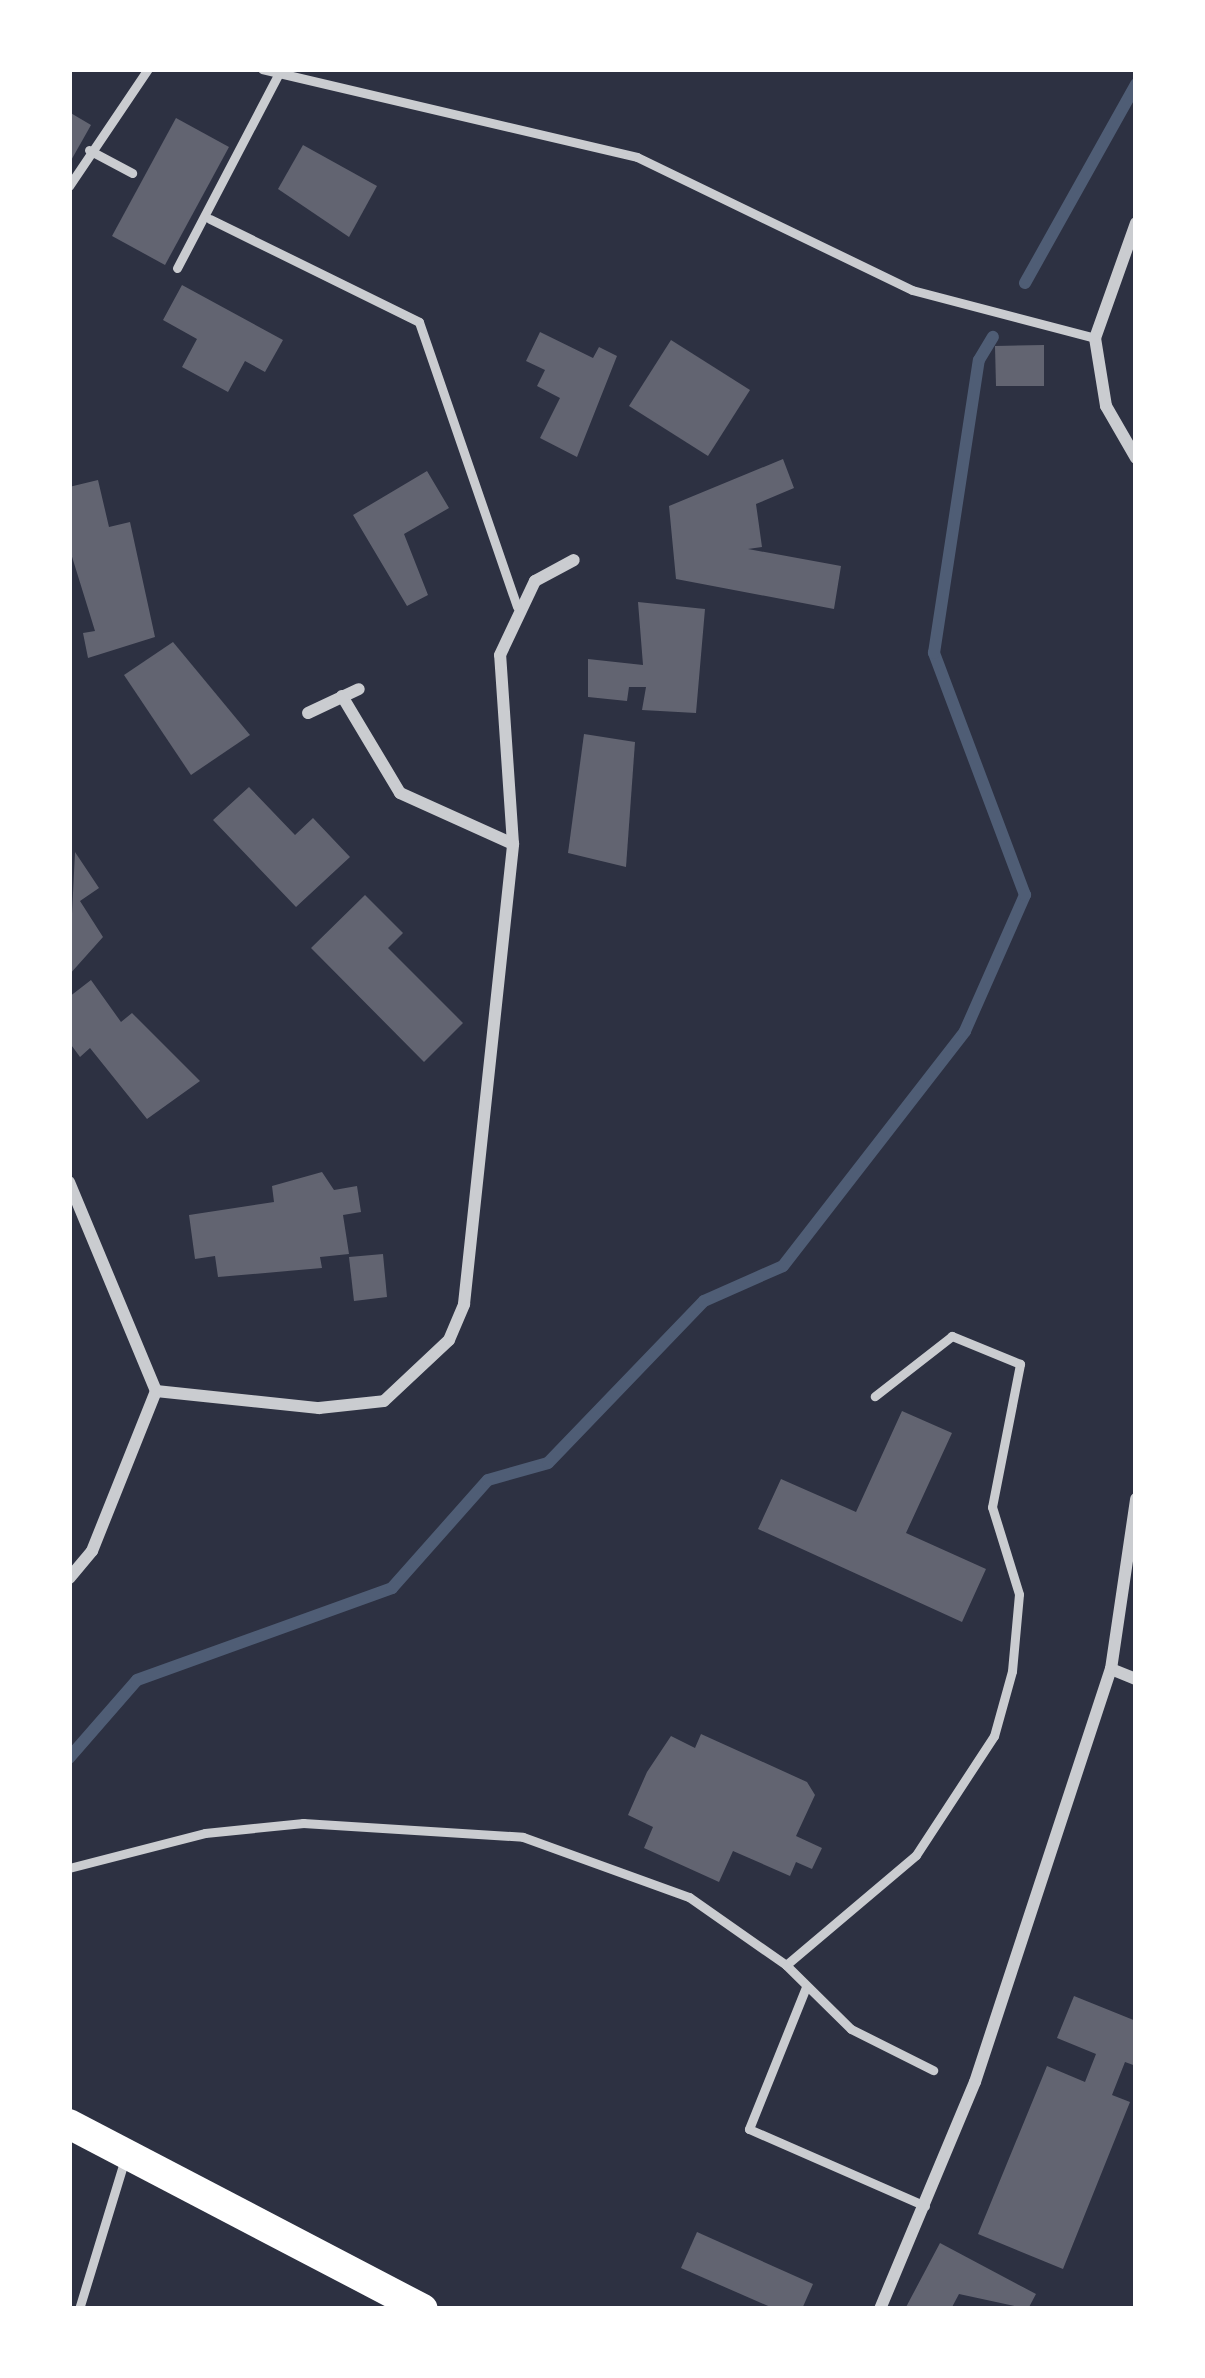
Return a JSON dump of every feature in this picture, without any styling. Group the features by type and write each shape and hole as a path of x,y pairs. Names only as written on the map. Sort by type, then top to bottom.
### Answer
{"main road":[{"path":"69,2124 423,2309"}],"street":[{"path":"1136,223 1095,338 1106,406 1136,458"},
{"path":"157,1390 319,1408 384,1401 448,1340 464,1304 513,844 496,698 517,607 535,581 574,560"},
{"path":"308,713 359,688"},
{"path":"342,696 400,794 513,844"},
{"path":"69,1182 157,1390 92,1551 69,1578"},
{"path":"880,2309 925,2206 1111,1669 1136,1499"},
{"path":"1111,1669 1136,1678"}],"lane":[{"path":"69,186 148,69"},
{"path":"262,69 637,158 913,290 1095,338"},
{"path":"177,268 210,219 278,74"},
{"path":"89,150 132,172"},
{"path":"210,219 419,322 517,607"},
{"path":"787,1965 916,1855 994,1736 1012,1671 1019,1594 992,1507 1020,1364 952,1336 875,1396"},
{"path":"69,1868 205,1833 303,1823 523,1837 689,1898 787,1965 851,2029 934,2070"},
{"path":"806,1987 748,2129 925,2206"},
{"path":"79,2309 127,2154"}],"building":[{"path":"69,112 91,125 69,164"},
{"path":"176,118 229,147 165,265 112,236"},
{"path":"303,145 377,186 349,237 278,189"},
{"path":"182,285 283,340 265,372 245,361 228,392 182,367 197,339 163,320"},
{"path":"540,332 593,358 599,347 617,356 577,457 540,438 560,398 537,386 545,370 526,361"},
{"path":"671,340 750,390 708,456 629,406"},
{"path":"1044,345 1044,386 996,386 995,346"},
{"path":"783,459 794,488 756,504 762,547 748,549 841,566 834,609 676,579 669,506"},
{"path":"427,471 449,508 404,534 428,595 407,606 353,515"},
{"path":"98,480 109,527 130,522 155,637 88,658 83,633 95,631 69,547 69,487"},
{"path":"638,602 705,609 696,713 642,710 646,687 629,687 627,701 588,697 588,659 643,665"},
{"path":"173,642 250,735 191,775 124,675"},
{"path":"584,734 635,742 626,867 568,853"},
{"path":"249,787 295,835 313,818 350,857 296,907 213,820"},
{"path":"75,852 99,888 80,901 103,937 69,975"},
{"path":"365,895 403,933 388,948 463,1023 424,1062 311,948"},
{"path":"91,980 121,1022 132,1013 200,1081 147,1119 90,1048 80,1057 69,1042 69,997"},
{"path":"322,1172 334,1190 357,1186 361,1212 343,1215 349,1254 320,1257 322,1268 218,1277 215,1256 195,1259 189,1215 274,1202 272,1186"},
{"path":"383,1254 387,1297 354,1301 349,1257"},
{"path":"902,1411 952,1433 906,1533 986,1569 962,1622 758,1529 781,1479 856,1512"},
{"path":"701,1734 807,1782 815,1795 796,1836 822,1848 812,1869 796,1862 790,1876 733,1851 719,1882 644,1848 653,1827 628,1815 647,1772 671,1736 695,1748"},
{"path":"1074,1996 1136,2021 1136,2066 1125,2062 1112,2095 1130,2102 1063,2269 978,2234 1047,2066 1085,2082 1096,2054 1057,2038"},
{"path":"697,2232 813,2284 802,2309 775,2309 681,2268"},
{"path":"940,2243 1036,2294 1028,2309 959,2294 951,2309 905,2309"}],"waterway":[{"path":"1025,283 1136,84"},
{"path":"69,1758 137,1680 392,1588 488,1480 548,1463 704,1301 783,1266 965,1031 1025,895 934,653 979,360 993,337"}]}
